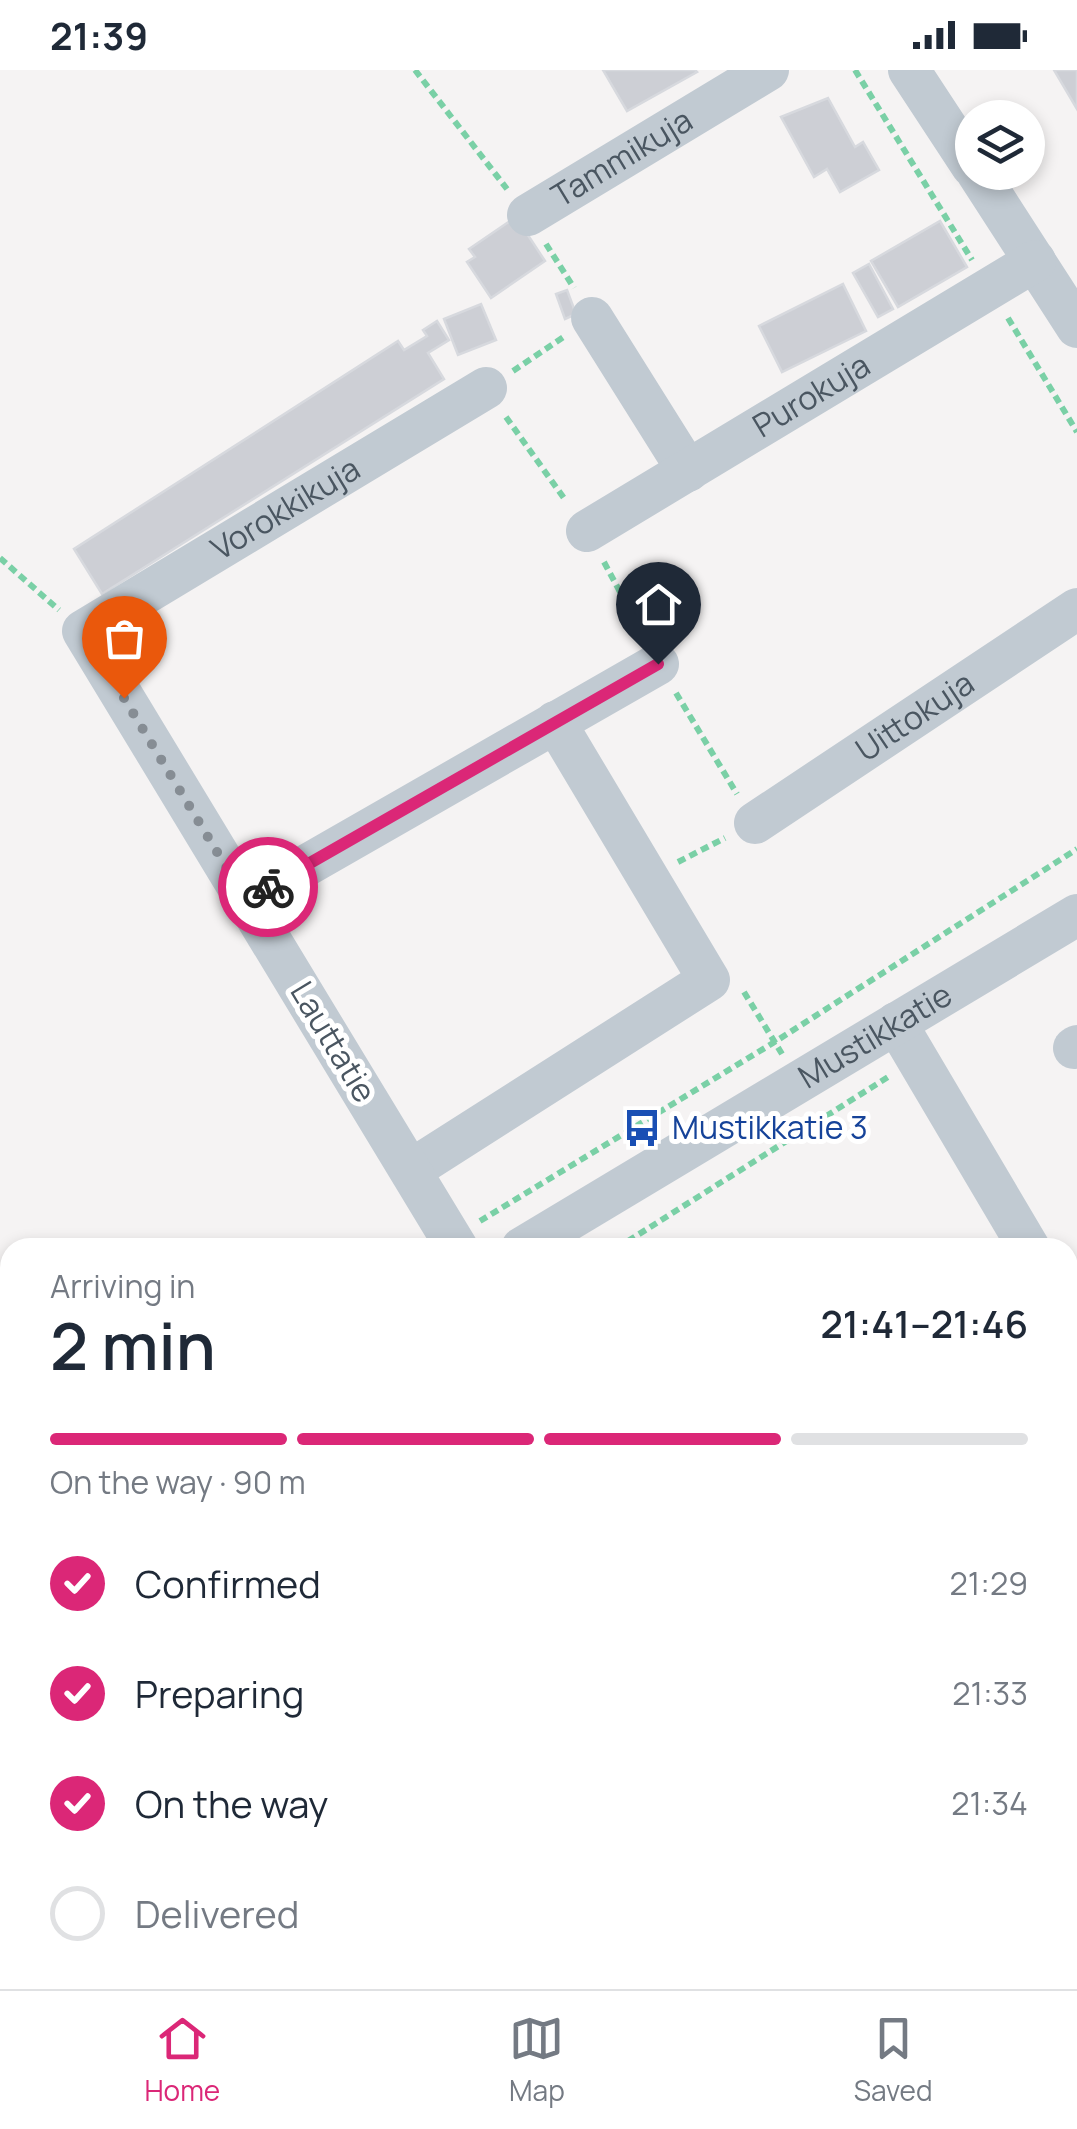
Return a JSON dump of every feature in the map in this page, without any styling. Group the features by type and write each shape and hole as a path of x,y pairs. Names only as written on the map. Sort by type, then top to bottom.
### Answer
{"street":[{"name":"Tammikuja","path":"528,215 768,70"},
{"path":"910,70 955,140"},
{"path":"989,190 1077,328"},
{"name":"Purokuja","path":"588,531 1035,261"},
{"path":"592,318 688,471"},
{"name":"Vorokkikuja","path":"83,631 486,388"},
{"name":"Uittokuja","path":"755,823 1077,610"},
{"name":"Lauttatie","path":"83,631 451,1238"},
{"path":"246,900 658,664"},
{"path":"411,1170 710,980 555,722"},
{"name":"Mustikkatie","path":"541,1238 906,1041 1077,915"},
{"path":"906,1041 1009,1238"}],"path":[{"path":"415,70 528,215"},
{"path":"854,70 1077,432"},
{"path":"0,558 83,631"},
{"path":"462,1238 1077,849"},
{"path":"631,1238 906,1041"}],"building":[{"path":"603,70 695,70 697,72 627,111"},
{"path":"1054,70 1077,70 1077,109"},
{"path":"828,98 855,147 863,142 879,170 840,192 827,169 814,177 781,117"},
{"path":"516,217 545,261 491,298 467,262 475,257 469,249"},
{"path":"940,221 967,267 898,307 871,261"},
{"path":"869,264 893,309 878,317 853,273"},
{"path":"843,284 866,331 782,372 759,326"},
{"path":"567,290 576,314 565,319 556,294"},
{"path":"481,304 496,340 458,355 444,319"},
{"path":"437,321 449,340 428,353 444,379 102,594 74,549 398,341 404,350 427,336 423,330"}],"way so far":[{"path":"124,698 246,900 268,887"}],"place":[{"name":"Mustikkatie 3","path":"642,1128"}],"route":[{"path":"268,887 658,664"}]}
